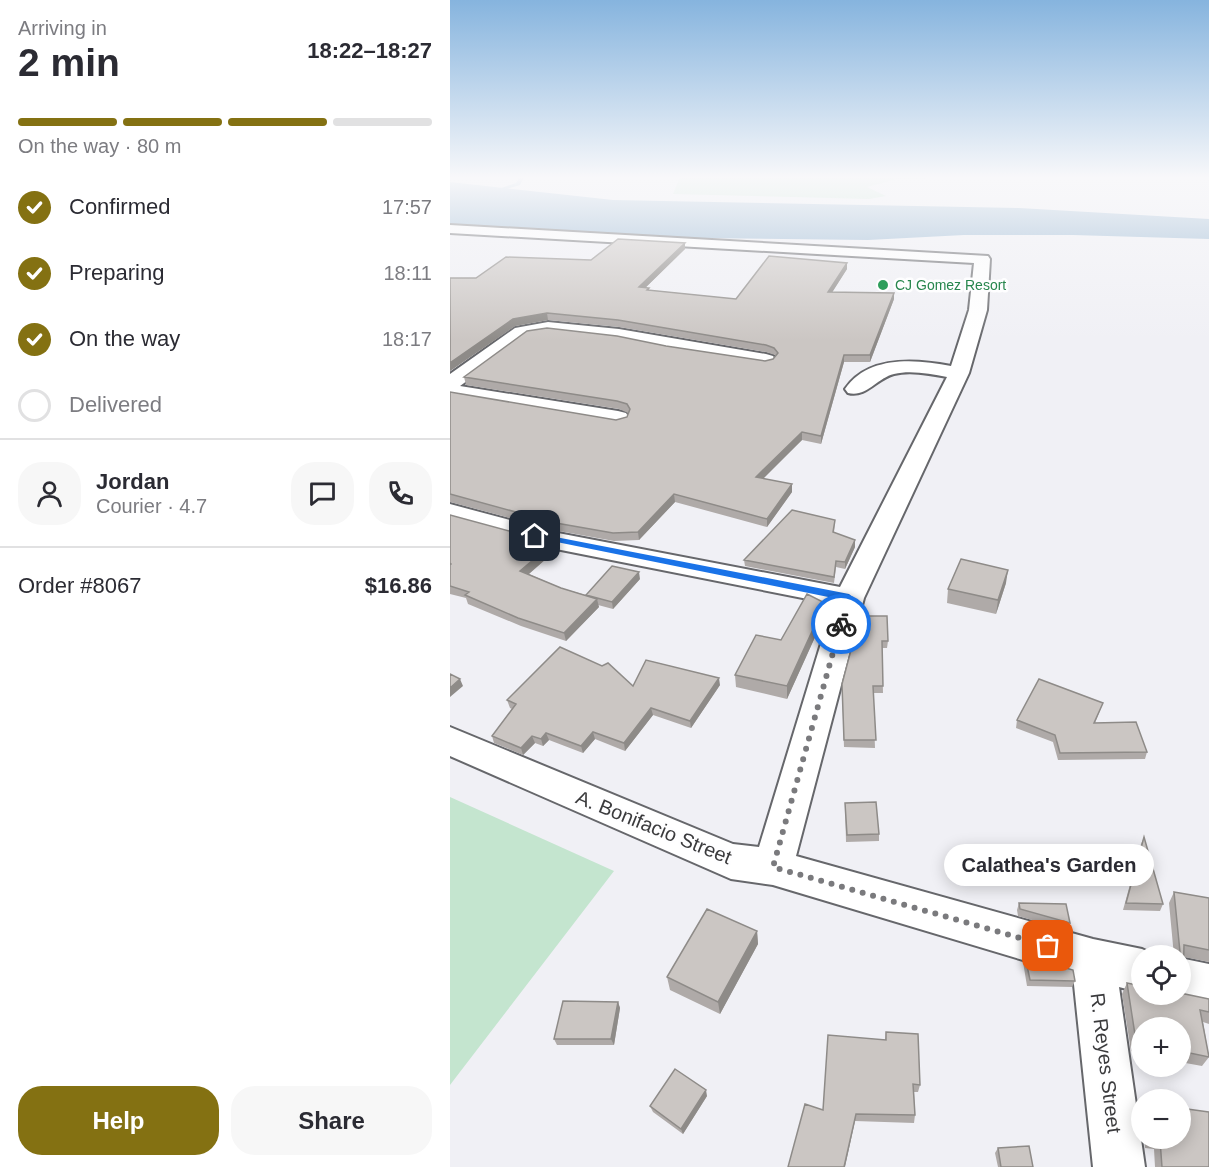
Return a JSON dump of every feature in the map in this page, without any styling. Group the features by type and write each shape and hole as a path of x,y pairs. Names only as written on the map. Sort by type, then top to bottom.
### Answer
{"street":[{"path":"494,231 982,259 978,310 959,373 849,598 773,867"},
{"path":"450,384 522,332 548,327 619,335 667,345 766,360"},
{"path":"855,389 868,377 887,369 914,365 959,373"},
{"path":"450,391 618,418"},
{"path":"450,512 556,541 849,598"},
{"name":"A. Bonifacio Street","path":"450,741 731,861 773,867 1093,960 1131,969"},
{"name":"R. Reyes Street","path":"1093,960 1119,1167"},
{"path":"1191,982 1209,986"}],"green space":[{"path":"450,797 614,871 450,1085"}],"water":[{"path":"561,231 1209,231 1209,239 1073,235 964,235 868,240 695,238"}],"building":[{"path":"618,239 685,243 639,287 649,288 647,290 736,299 769,256 847,263 828,292 894,293 870,355 844,355 821,436 802,432 756,477 792,484 767,519 674,494 638,532 613,533 556,523 450,494 450,392 616,420 627,417 630,409 627,404 617,401 464,377 527,331 547,328 617,336 765,361 773,359 778,353 774,348 766,345 618,320 547,313 513,319 450,363 450,278 476,278 506,257 591,260"},
{"path":"792,510 835,520 833,532 855,540 845,562 836,561 834,577 744,560"},
{"path":"450,515 553,543 520,571 561,588 597,599 564,633 518,618 465,595 469,592 450,586"},
{"path":"961,559 1008,570 998,600 948,589"},
{"path":"612,566 639,572 612,602 586,595"},
{"path":"807,594 825,603 787,686 735,675 756,635 781,640"},
{"path":"860,616 887,616 888,641 882,641 883,686 873,686 876,740 844,740 842,684"},
{"path":"560,647 602,666 608,663 633,686 646,660 719,678 690,721 651,708 624,743 593,732 581,746 546,733 541,739 532,736 521,748 492,736 516,704 507,700"},
{"path":"450,674 460,679 450,688"},
{"path":"1039,679 1103,703 1094,723 1136,722 1147,752 1060,753 1055,735 1017,720"},
{"path":"876,802 879,834 847,835 845,803"},
{"path":"1144,837 1163,904 1126,903"},
{"path":"1174,892 1209,898 1209,950 1191,945 1179,945"},
{"path":"1019,903 1066,904 1070,923 1020,909"},
{"path":"707,909 757,931 718,1002 667,977"},
{"path":"1025,956 1073,970 1075,981 1030,980"},
{"path":"1127,983 1131,984 1131,1005 1191,1005 1191,995 1209,999 1209,1012 1200,1010 1209,1057 1191,1053 1191,1017 1132,1017"},
{"path":"563,1001 618,1002 611,1039 554,1039"},
{"path":"886,1032 918,1034 920,1085 913,1084 915,1115 856,1114 844,1167 788,1167 805,1104 823,1110 828,1035 886,1040"},
{"path":"675,1069 706,1090 681,1129 650,1106"},
{"path":"1191,1110 1209,1112 1209,1167 1162,1167 1161,1149 1191,1149"},
{"path":"1029,1146 1033,1167 1001,1167 998,1148"}],"way so far":[{"path":"841,624 773,867 1048,946"}],"place":[{"name":"CJ Gomez Resort","path":"883,285"},
{"name":"Calathea's Garden","path":"1048,946"}],"route":[{"path":"535,536 849,598 841,624"}]}
